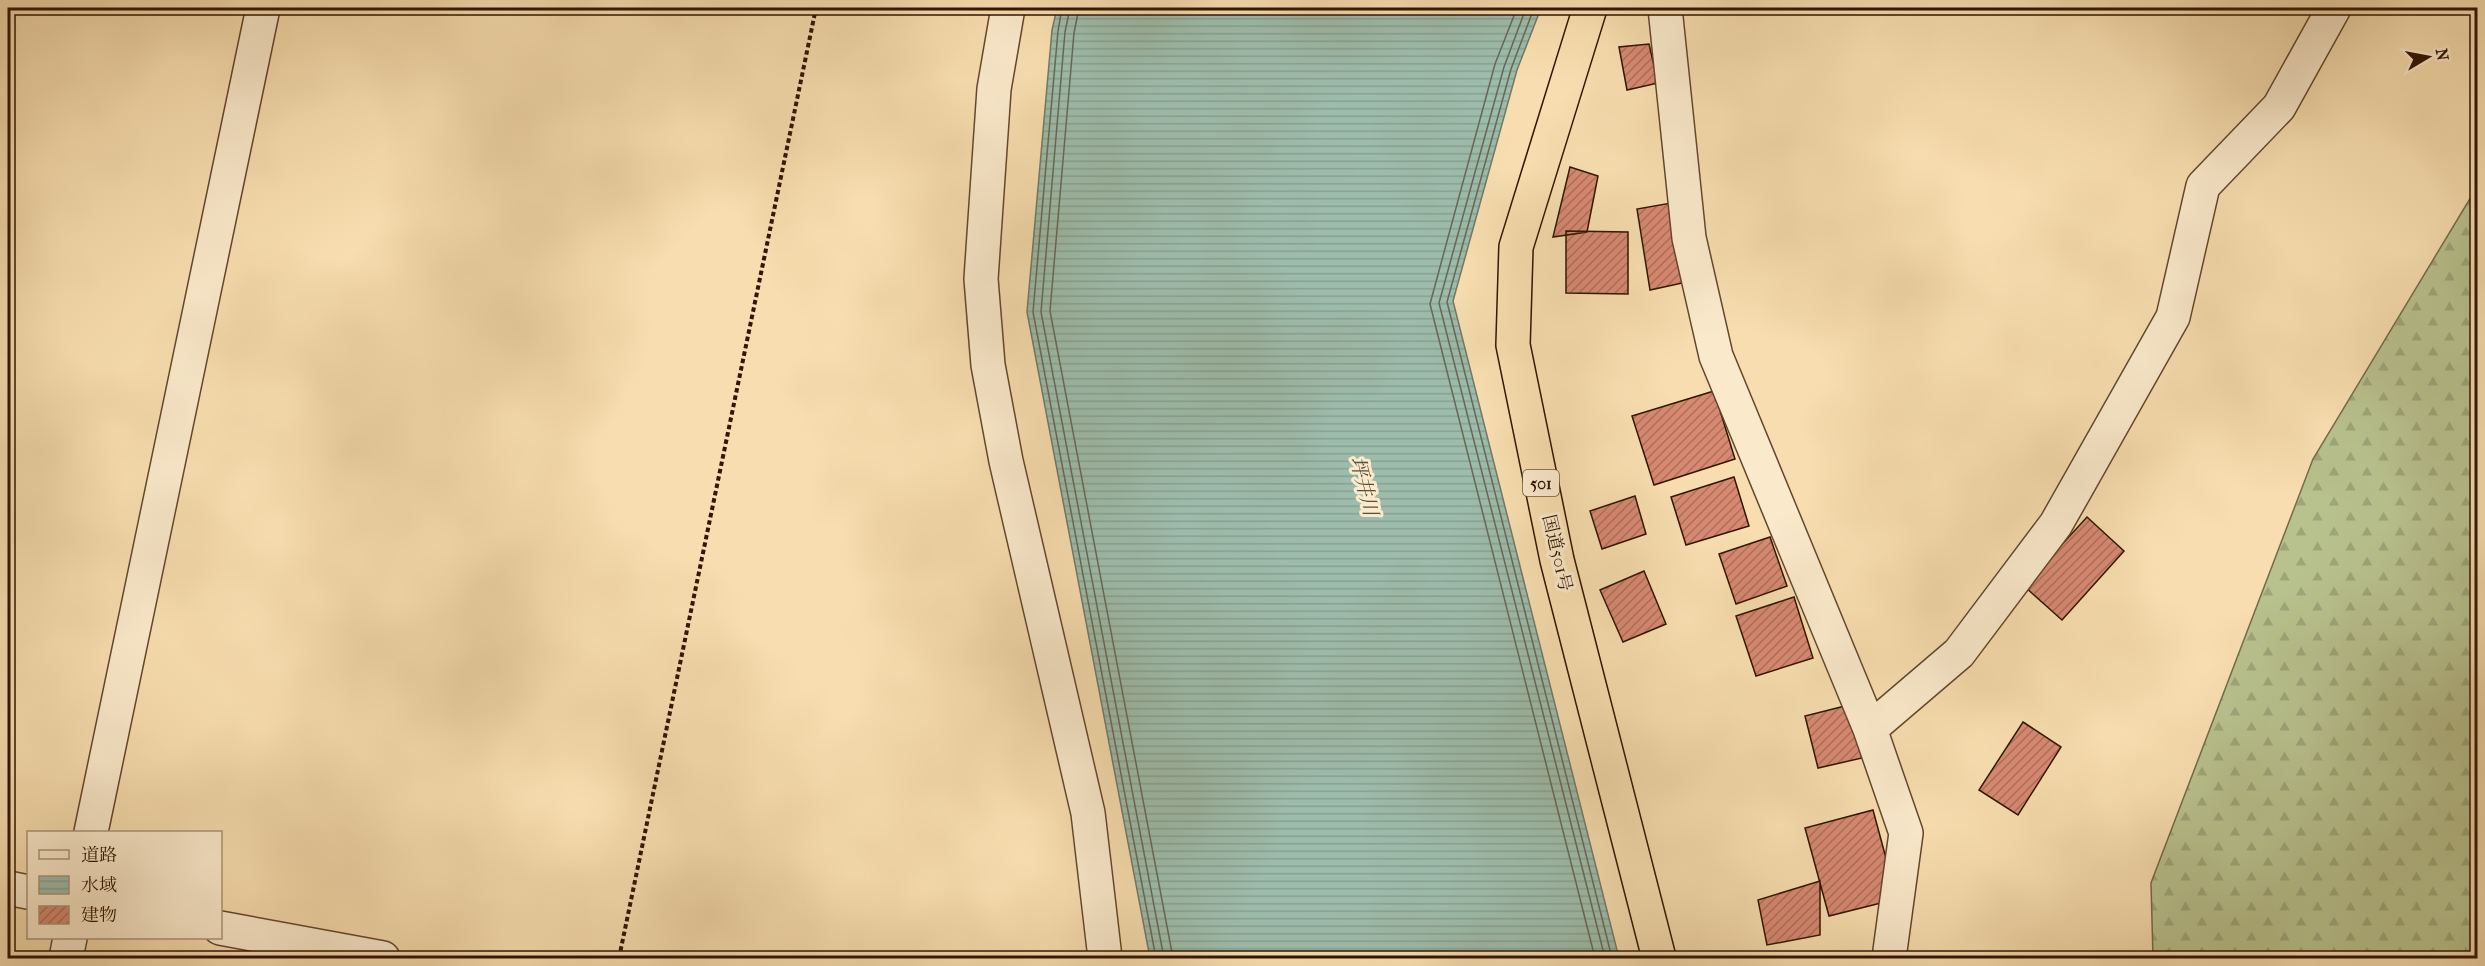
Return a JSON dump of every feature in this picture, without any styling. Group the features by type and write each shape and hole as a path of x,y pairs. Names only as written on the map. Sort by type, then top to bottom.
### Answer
{"highway":[{"name":"国道501号","path":"1590,8 1516,247 1513,345 1557,560 1659,958"}],"street":[{"path":"91,831 263,8"},
{"path":"1008,8 994,89 981,279 988,365 1006,461 1088,813 1105,958"},
{"path":"1665,8 1689,238 1716,356 1870,729 1906,833 1889,958"},
{"path":"1870,729 1959,653 2056,524 2173,317 2203,186 2279,107 2334,8"},
{"path":"8,888 27,892"},
{"path":"222,928 383,958"},
{"path":"66,958 70,939"}],"path":[{"path":"619,958 816,8"}],"green space":[{"path":"2477,187 2477,958 2153,958 2151,883 2313,459"}],"water":[{"name":"坪井川","path":"1057,8 1541,8 1517,70 1453,301 1619,958 1150,958 1027,312 1052,30"}],"building":[{"path":"1649,44 1658,83 1627,90 1619,47"},
{"path":"1570,167 1598,176 1587,232 1553,237"},
{"path":"1671,203 1687,282 1650,290 1637,209"},
{"path":"1566,231 1628,232 1628,294 1566,293"},
{"path":"1714,391 1735,459 1654,485 1632,416"},
{"path":"1734,477 1749,526 1686,545 1671,497"},
{"path":"1635,496 1646,534 1602,549 1590,511"},
{"path":"2087,517 2124,551 2062,620 2024,586"},
{"path":"1770,537 1787,586 1736,604 1719,554"},
{"path":"1644,571 1666,624 1623,642 1600,590"},
{"path":"1794,597 1813,658 1756,676 1736,616"},
{"path":"1849,705 1862,758 1818,768 1805,716"},
{"path":"2023,722 2061,747 2018,815 1979,790"},
{"path":"1873,810 1897,899 1829,916 1805,828"},
{"path":"1820,881 1820,935 1767,945 1758,900"}]}
